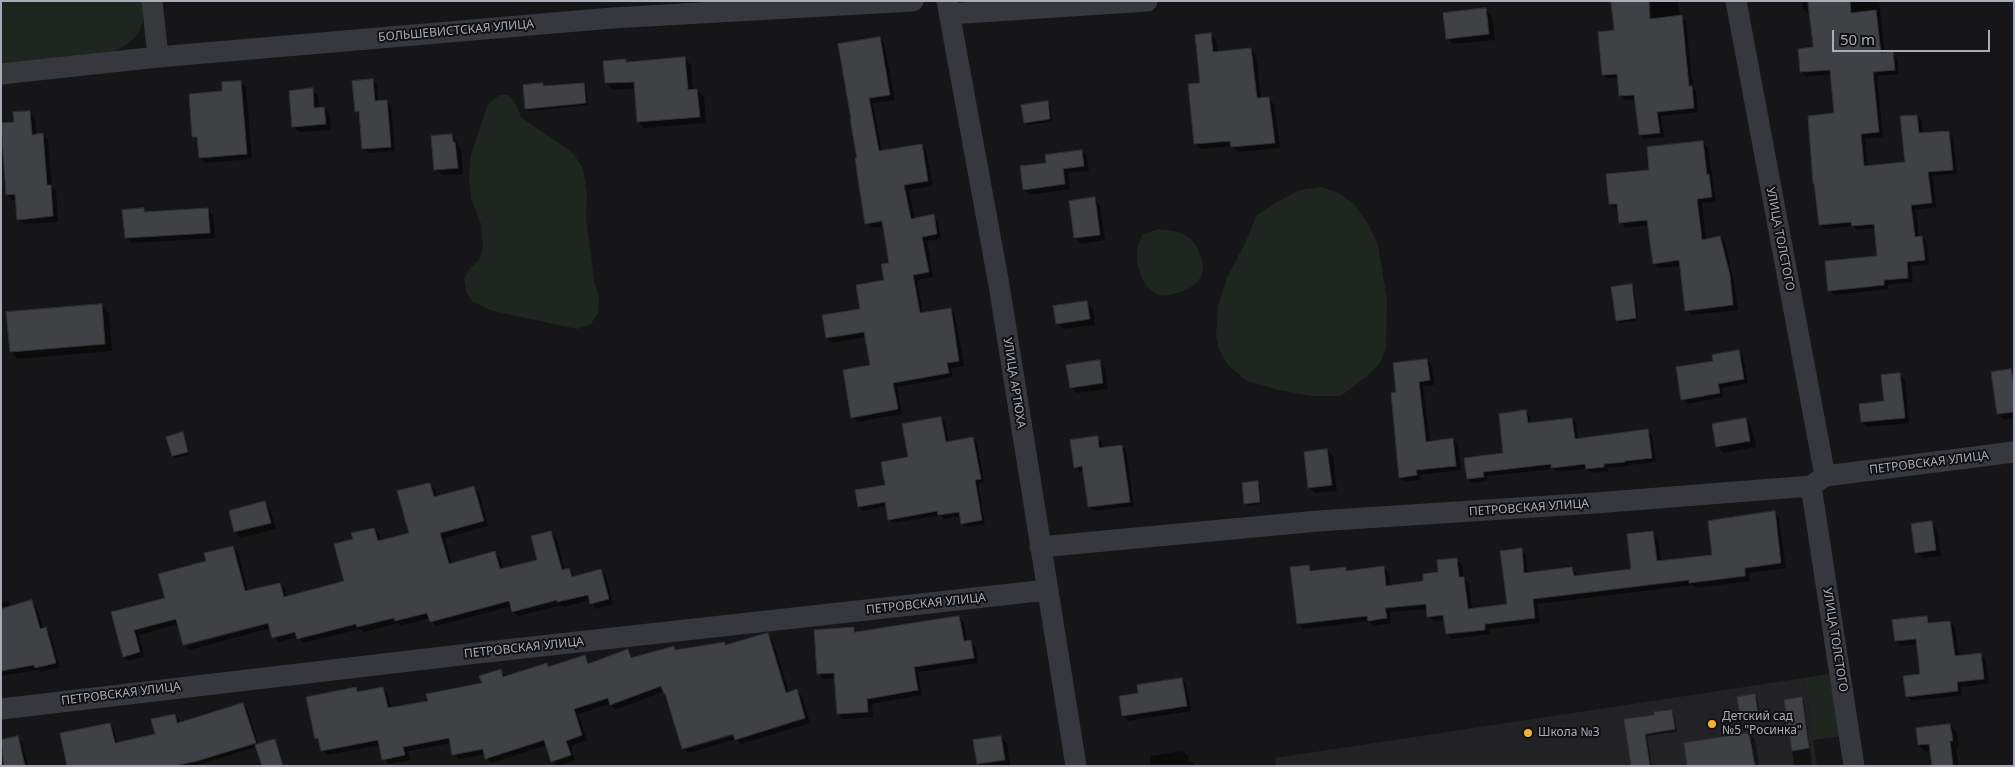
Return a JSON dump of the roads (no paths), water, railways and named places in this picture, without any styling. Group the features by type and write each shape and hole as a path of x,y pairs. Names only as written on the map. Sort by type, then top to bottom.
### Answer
{"street":[{"path":"152,1 158,57"},
{"name":"БОЛЬШЕВИСТСКАЯ УЛИЦА","path":"1,74 158,57 612,18 913,1"},
{"path":"948,8 1147,1"},
{"name":"УЛИЦА ТОЛСТОГО","path":"1736,1 1818,481 1854,766"},
{"name":"УЛИЦА АРТЮХА","path":"948,8 999,285 1046,590 1076,766"},
{"name":"ПЕТРОВСКАЯ УЛИЦА","path":"1040,547 1318,521 1595,503 1818,481 2014,452"},
{"name":"ПЕТРОВСКАЯ УЛИЦА","path":"1,709 1046,590"}],"place":[{"name":"Детский сад №5 \"Росинка\"","path":"1712,724"},
{"name":"Школа №3","path":"1528,733"}]}
